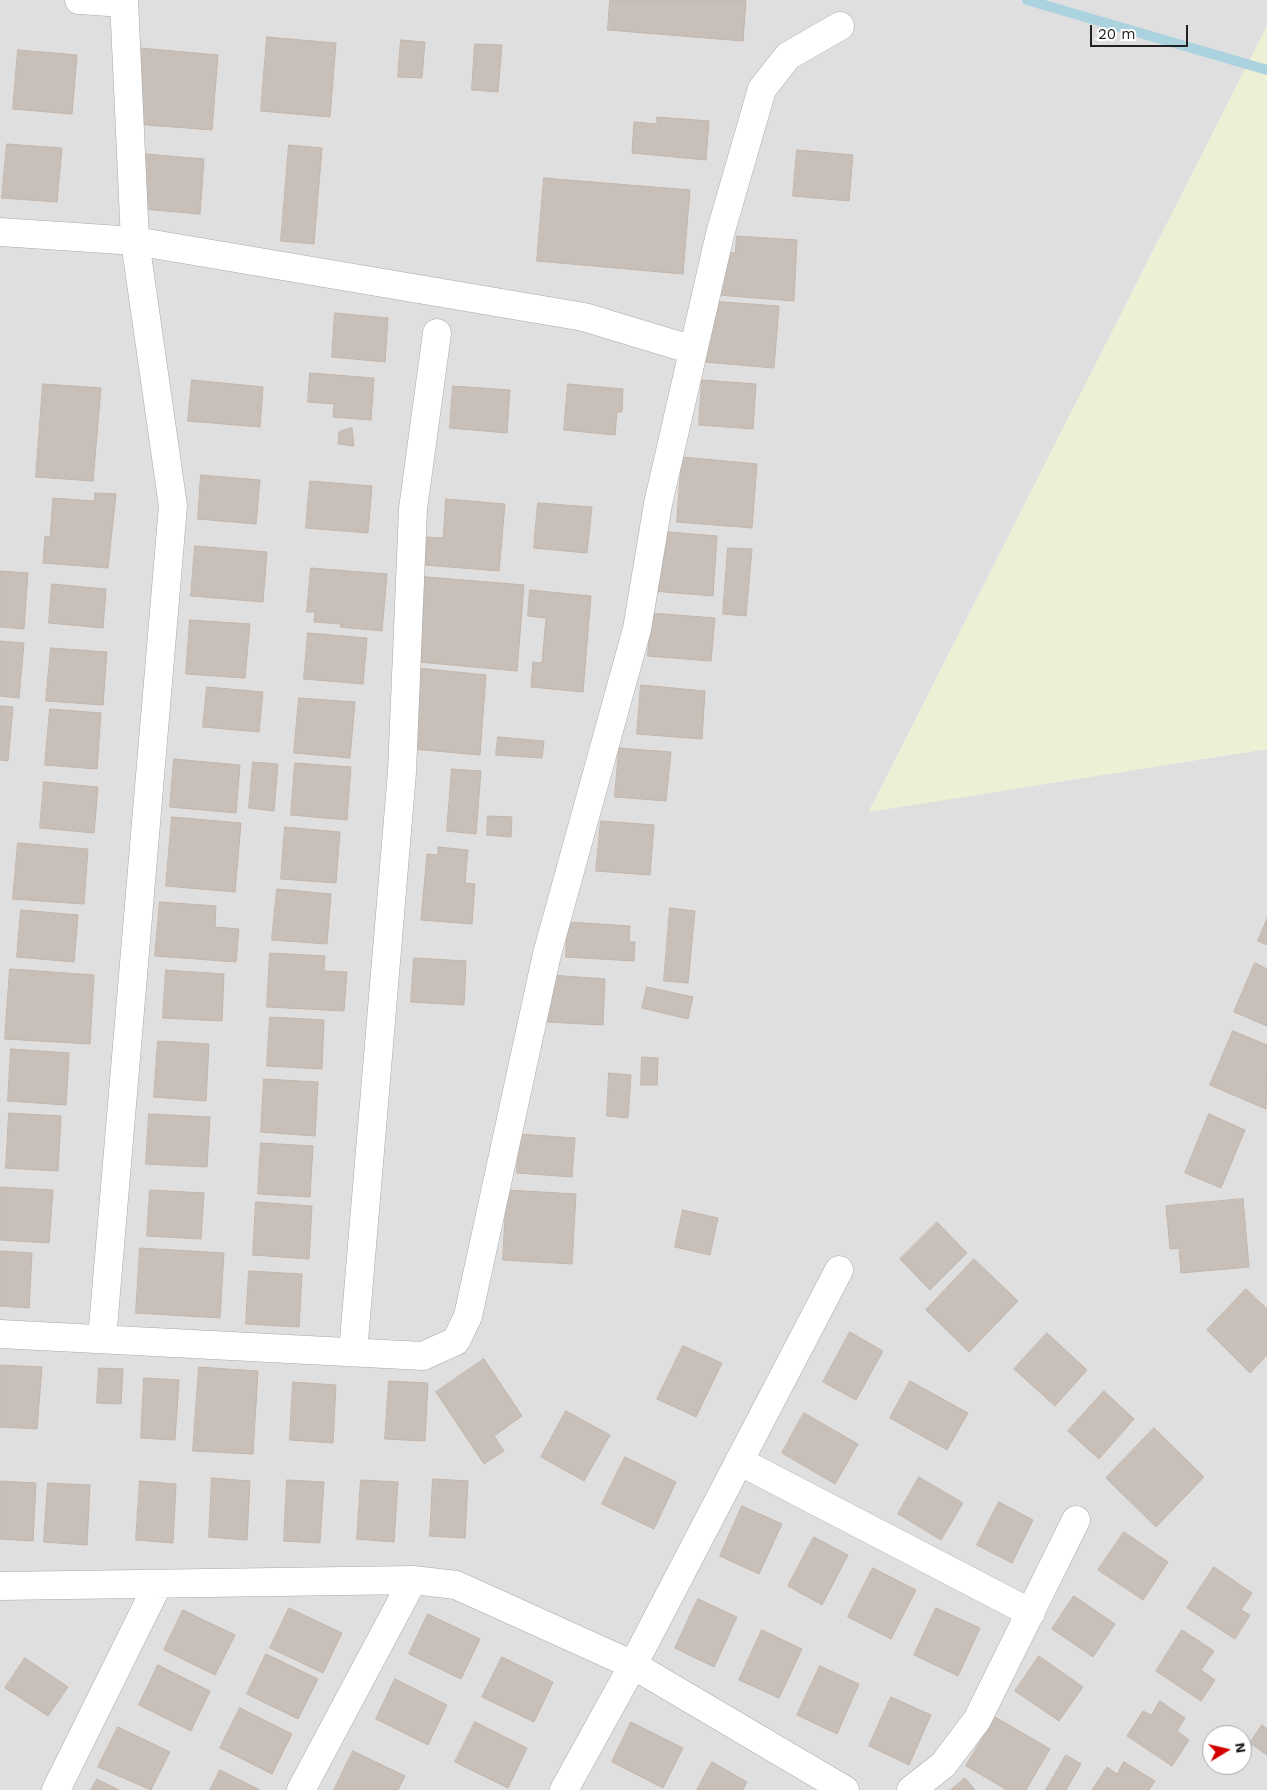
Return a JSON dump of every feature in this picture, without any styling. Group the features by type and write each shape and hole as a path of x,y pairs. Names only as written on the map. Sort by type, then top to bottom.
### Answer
{"street":[{"path":"79,0 124,2 135,241 173,506 102,1339"},
{"path":"0,1334 424,1356 456,1341 468,1316 547,954 637,630 658,504 693,350 720,234 762,89 788,56 840,26"},
{"path":"0,232 135,241 584,317 693,350"},
{"path":"353,1352 402,772 413,509 437,333"},
{"path":"564,1790 633,1664 839,1270"},
{"path":"739,1461 1031,1614"},
{"path":"911,1790 943,1765 977,1720 1076,1520"},
{"path":"301,1790 413,1580"},
{"path":"0,1586 413,1580 456,1585 633,1664 845,1790"},
{"path":"56,1790 158,1584"}],"shaded area":[{"path":"0,0 1267,0 1267,26 869,811 1267,749 1267,1790 0,1790"}],"green space":[{"path":"1267,26 1267,749 869,812"}],"building":[{"path":"610,0 746,0 743,41 608,30"},
{"path":"267,37 336,43 330,117 261,111"},
{"path":"401,40 425,42 422,78 398,77"},
{"path":"475,44 502,45 498,92 472,90"},
{"path":"140,48 218,55 212,130 134,124"},
{"path":"18,50 77,55 72,114 13,109"},
{"path":"657,117 709,121 706,160 632,153 634,122 657,124"},
{"path":"7,144 62,148 57,202 2,198"},
{"path":"289,145 322,148 314,244 281,241"},
{"path":"797,150 853,155 849,201 793,196"},
{"path":"146,154 204,159 200,214 142,209"},
{"path":"544,178 690,190 683,274 537,261"},
{"path":"737,236 797,240 794,301 718,295 721,252 735,253"},
{"path":"709,301 779,306 774,368 704,362"},
{"path":"335,313 388,318 385,362 332,357"},
{"path":"310,373 374,378 371,420 333,417 334,404 308,402"},
{"path":"192,380 263,387 260,427 188,421"},
{"path":"702,380 756,384 753,429 699,425"},
{"path":"43,384 101,388 93,481 36,477"},
{"path":"568,384 623,389 622,412 617,412 615,435 564,430"},
{"path":"453,386 510,390 507,433 450,428"},
{"path":"352,428 354,446 338,444 339,432"},
{"path":"682,457 757,464 752,528 677,522"},
{"path":"201,475 260,480 256,524 198,519"},
{"path":"310,481 372,486 368,533 306,528"},
{"path":"95,493 116,494 108,568 43,563 45,536 50,537 53,498 94,501"},
{"path":"446,499 505,504 499,571 424,565 427,537 443,538"},
{"path":"538,503 592,507 587,553 534,548"},
{"path":"657,531 717,536 713,596 652,591"},
{"path":"195,546 267,552 263,602 191,596"},
{"path":"728,548 752,549 746,616 723,614"},
{"path":"311,568 387,574 382,631 340,627 341,624 314,622 315,612 307,612"},
{"path":"0,571 28,573 24,629 0,627"},
{"path":"415,576 524,585 517,671 419,662 424,602 413,601"},
{"path":"52,584 106,589 103,628 49,623"},
{"path":"530,590 591,596 583,692 531,687 533,662 542,663 546,618 528,616"},
{"path":"651,613 715,618 711,661 648,656"},
{"path":"190,620 250,624 245,678 186,674"},
{"path":"308,633 367,638 363,684 304,679"},
{"path":"0,641 24,643 19,698 0,696"},
{"path":"51,648 107,652 103,705 46,701"},
{"path":"418,668 486,675 480,755 412,749"},
{"path":"641,685 705,691 702,739 637,734"},
{"path":"207,687 263,692 259,732 203,727"},
{"path":"299,698 355,702 350,758 294,753"},
{"path":"0,706 13,707 8,761 0,760"},
{"path":"50,709 101,713 97,769 45,765"},
{"path":"498,737 544,741 542,758 496,755"},
{"path":"619,748 671,752 666,801 615,797"},
{"path":"174,759 240,765 236,813 170,807"},
{"path":"253,762 278,764 274,811 249,808"},
{"path":"295,763 351,767 347,820 291,815"},
{"path":"452,769 481,771 476,834 447,831"},
{"path":"44,782 98,787 94,833 40,828"},
{"path":"488,816 512,817 511,837 487,835"},
{"path":"172,817 241,823 235,892 166,886"},
{"path":"601,821 654,825 650,875 596,871"},
{"path":"285,827 340,832 336,883 281,879"},
{"path":"18,843 88,849 84,904 13,899"},
{"path":"438,847 468,850 465,883 475,884 472,924 421,920 427,854 438,855"},
{"path":"277,889 331,894 327,944 272,940"},
{"path":"160,902 216,906 215,927 239,929 236,962 155,956"},
{"path":"670,908 695,911 688,983 664,981"},
{"path":"21,910 78,915 74,962 17,957"},
{"path":"1267,919 1267,945 1258,941"},
{"path":"568,922 630,926 629,942 635,942 634,961 566,957"},
{"path":"270,953 325,956 324,971 347,972 344,1011 267,1007"},
{"path":"414,958 466,961 464,1005 411,1002"},
{"path":"1255,963 1267,969 1267,1026 1234,1012"},
{"path":"10,969 94,975 90,1044 5,1039"},
{"path":"166,970 224,974 222,1021 163,1018"},
{"path":"550,975 605,979 603,1025 547,1022"},
{"path":"647,987 693,997 688,1019 642,1008"},
{"path":"270,1017 324,1020 322,1069 267,1066"},
{"path":"1233,1031 1267,1045 1266,1109 1210,1085"},
{"path":"158,1041 209,1044 206,1101 154,1097"},
{"path":"11,1049 69,1053 66,1105 8,1101"},
{"path":"642,1057 658,1058 657,1085 641,1085"},
{"path":"609,1073 631,1075 628,1118 607,1116"},
{"path":"264,1079 318,1082 315,1136 261,1132"},
{"path":"9,1113 61,1116 58,1171 6,1168"},
{"path":"149,1114 210,1117 207,1167 146,1164"},
{"path":"1209,1114 1245,1130 1221,1188 1185,1173"},
{"path":"519,1134 575,1138 572,1177 517,1173"},
{"path":"261,1143 313,1146 310,1197 258,1194"},
{"path":"0,1187 53,1190 49,1243 0,1240"},
{"path":"150,1190 204,1193 201,1239 147,1236"},
{"path":"507,1190 576,1194 572,1264 503,1260"},
{"path":"1243,1199 1249,1267 1181,1273 1179,1248 1170,1249 1166,1206"},
{"path":"256,1202 312,1206 309,1259 253,1255"},
{"path":"683,1210 718,1218 710,1255 675,1247"},
{"path":"937,1222 967,1253 930,1290 900,1259"},
{"path":"140,1248 224,1253 220,1318 136,1313"},
{"path":"0,1251 32,1253 29,1308 0,1306"},
{"path":"974,1259 1018,1301 969,1352 926,1310"},
{"path":"249,1271 302,1274 299,1327 246,1324"},
{"path":"1246,1289 1267,1309 1267,1355 1250,1373 1207,1330"},
{"path":"850,1332 883,1351 856,1400 823,1382"},
{"path":"1047,1333 1087,1370 1055,1406 1014,1369"},
{"path":"683,1346 722,1363 696,1417 657,1399"},
{"path":"484,1359 522,1416 494,1436 504,1451 484,1464 436,1392"},
{"path":"0,1365 42,1367 37,1429 0,1427"},
{"path":"199,1367 258,1371 253,1454 193,1451"},
{"path":"99,1368 123,1369 121,1404 97,1403"},
{"path":"144,1378 179,1380 175,1440 141,1438"},
{"path":"389,1381 428,1383 425,1441 385,1439"},
{"path":"910,1381 968,1413 947,1450 890,1418"},
{"path":"293,1382 336,1385 333,1443 290,1440"},
{"path":"1104,1391 1134,1419 1099,1459 1068,1431"},
{"path":"566,1411 610,1435 584,1481 541,1457"},
{"path":"804,1413 858,1444 835,1484 782,1453"},
{"path":"1154,1428 1204,1477 1156,1527 1106,1478"},
{"path":"625,1457 676,1482 654,1529 602,1504"},
{"path":"919,1477 963,1503 941,1540 898,1514"},
{"path":"212,1478 250,1481 247,1540 209,1537"},
{"path":"433,1479 468,1481 465,1538 430,1536"},
{"path":"287,1480 324,1482 320,1543 284,1541"},
{"path":"361,1480 398,1482 394,1542 357,1539"},
{"path":"0,1481 36,1483 33,1541 0,1539"},
{"path":"140,1481 176,1484 173,1543 136,1540"},
{"path":"48,1483 90,1485 87,1545 44,1542"},
{"path":"999,1502 1033,1520 1012,1563 977,1545"},
{"path":"742,1506 782,1524 759,1574 720,1556"},
{"path":"1124,1532 1168,1562 1143,1600 1098,1570"},
{"path":"814,1537 848,1555 822,1605 788,1586"},
{"path":"1214,1567 1252,1593 1241,1610 1250,1615 1235,1639 1187,1608"},
{"path":"873,1568 916,1590 891,1639 848,1617"},
{"path":"1074,1596 1115,1624 1093,1657 1052,1629"},
{"path":"698,1599 737,1617 714,1667 675,1648"},
{"path":"289,1608 342,1633 323,1673 270,1648"},
{"path":"936,1608 980,1628 958,1676 914,1655"},
{"path":"183,1610 235,1635 215,1675 164,1650"},
{"path":"428,1614 480,1639 461,1679 409,1654"},
{"path":"762,1630 802,1649 779,1698 739,1680"},
{"path":"1182,1630 1214,1651 1201,1670 1215,1680 1201,1701 1156,1671"},
{"path":"266,1654 318,1679 298,1719 247,1694"},
{"path":"1039,1656 1083,1687 1059,1721 1015,1691"},
{"path":"502,1657 553,1682 534,1722 482,1697"},
{"path":"25,1658 68,1687 48,1716 5,1688"},
{"path":"158,1665 210,1691 191,1731 139,1705"},
{"path":"820,1666 859,1684 837,1734 797,1715"},
{"path":"395,1679 447,1705 428,1745 376,1719"},
{"path":"891,1697 931,1715 909,1765 869,1746"},
{"path":"1160,1701 1185,1718 1177,1731 1189,1740 1172,1766 1127,1736 1143,1711 1151,1715"},
{"path":"240,1708 292,1734 272,1774 220,1748"},
{"path":"995,1717 1050,1749 1026,1790 1007,1790 966,1766"},
{"path":"475,1722 527,1748 508,1788 455,1762"},
{"path":"631,1722 683,1748 663,1788 612,1762"},
{"path":"1262,1725 1267,1729 1267,1755 1252,1744 1252,1740"},
{"path":"118,1727 170,1752 151,1790 98,1767"},
{"path":"353,1751 405,1776 398,1790 334,1790"},
{"path":"1066,1755 1081,1764 1066,1790 1046,1790"},
{"path":"712,1762 747,1782 743,1790 697,1790"},
{"path":"1124,1762 1155,1781 1149,1790 1092,1790 1107,1767 1117,1774"},
{"path":"220,1770 260,1790 210,1790"},
{"path":"965,1778 975,1790 951,1790"},
{"path":"97,1779 119,1790 91,1790"}],"waterway":[{"path":"1027,0 1267,70"}]}
